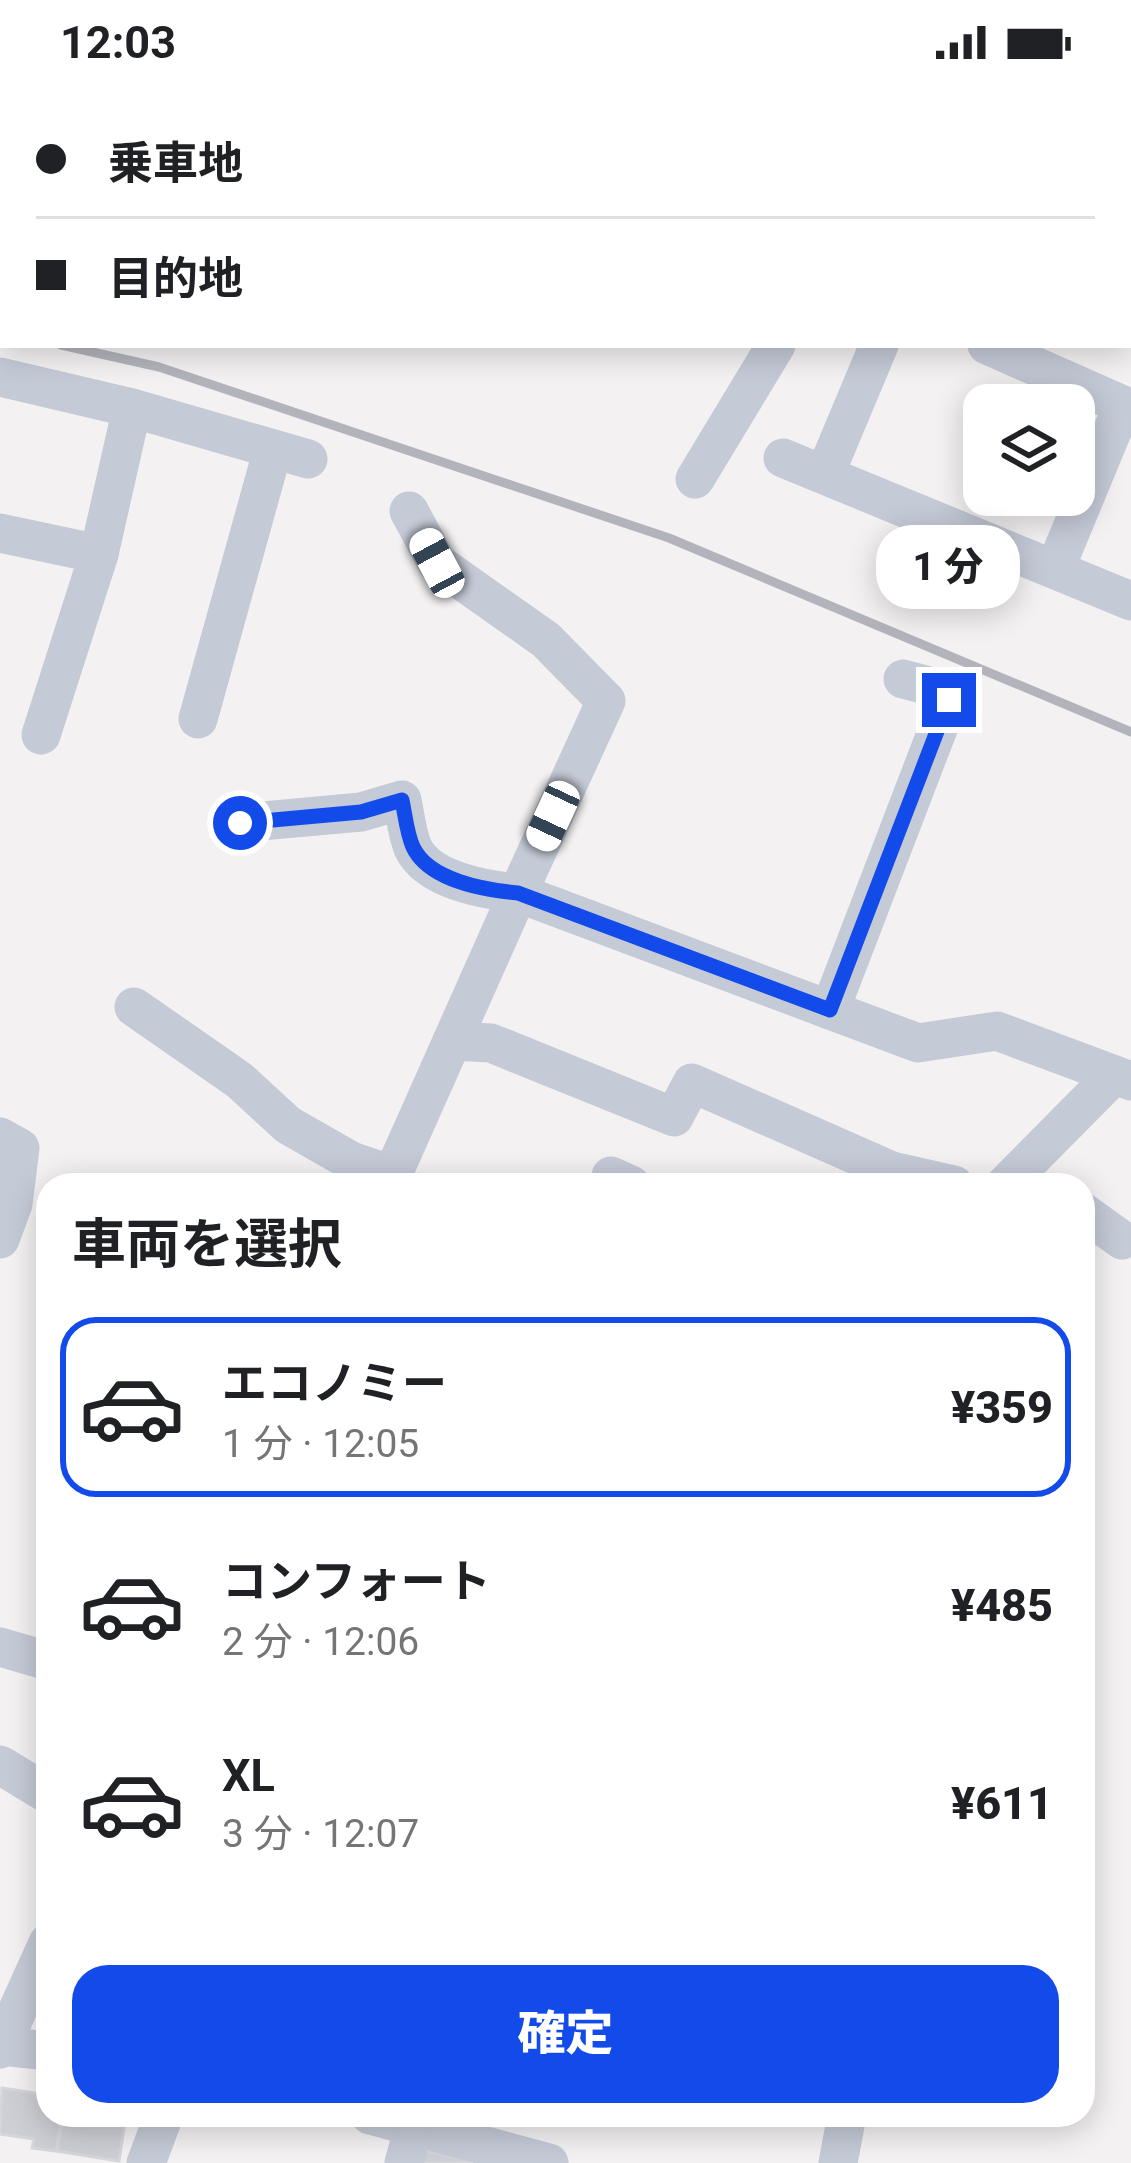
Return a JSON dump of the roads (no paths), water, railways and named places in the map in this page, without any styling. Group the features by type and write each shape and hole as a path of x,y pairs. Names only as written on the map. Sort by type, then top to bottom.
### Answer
{"street":[{"path":"695,479 774,348"},
{"path":"826,475 878,348"},
{"path":"1002,348 1072,362 1123,405 1054,569"},
{"path":"0,377 132,408 291,454 198,719"},
{"path":"41,735 99,554 132,408"},
{"path":"783,458 1131,601"},
{"path":"393,1173 606,701 546,640 437,563 409,511"},
{"path":"0,533 99,554"},
{"path":"830,1010 949,700 941,689 903,679"},
{"path":"240,823 361,812 402,800 414,851 439,871 479,889 518,893 918,1043 997,1031 1122,1078 1029,1173"},
{"path":"134,1007 239,1080 288,1125 376,1173"},
{"path":"452,1041 491,1043 674,1117 692,1083 901,1173"},
{"path":"0,1136 20,1148 13,1204 0,1239"},
{"path":"1095,1221 1122,1240"},
{"path":"0,1647 36,1658"},
{"path":"0,1765 36,1787"},
{"path":"36,1969 0,2047 36,2050"},
{"path":"146,2163 160,2127"},
{"path":"832,2127 838,2163"},
{"path":"394,2128 549,2163"}],"railway":[{"path":"74,348 159,367 669,538 1131,732"}]}
